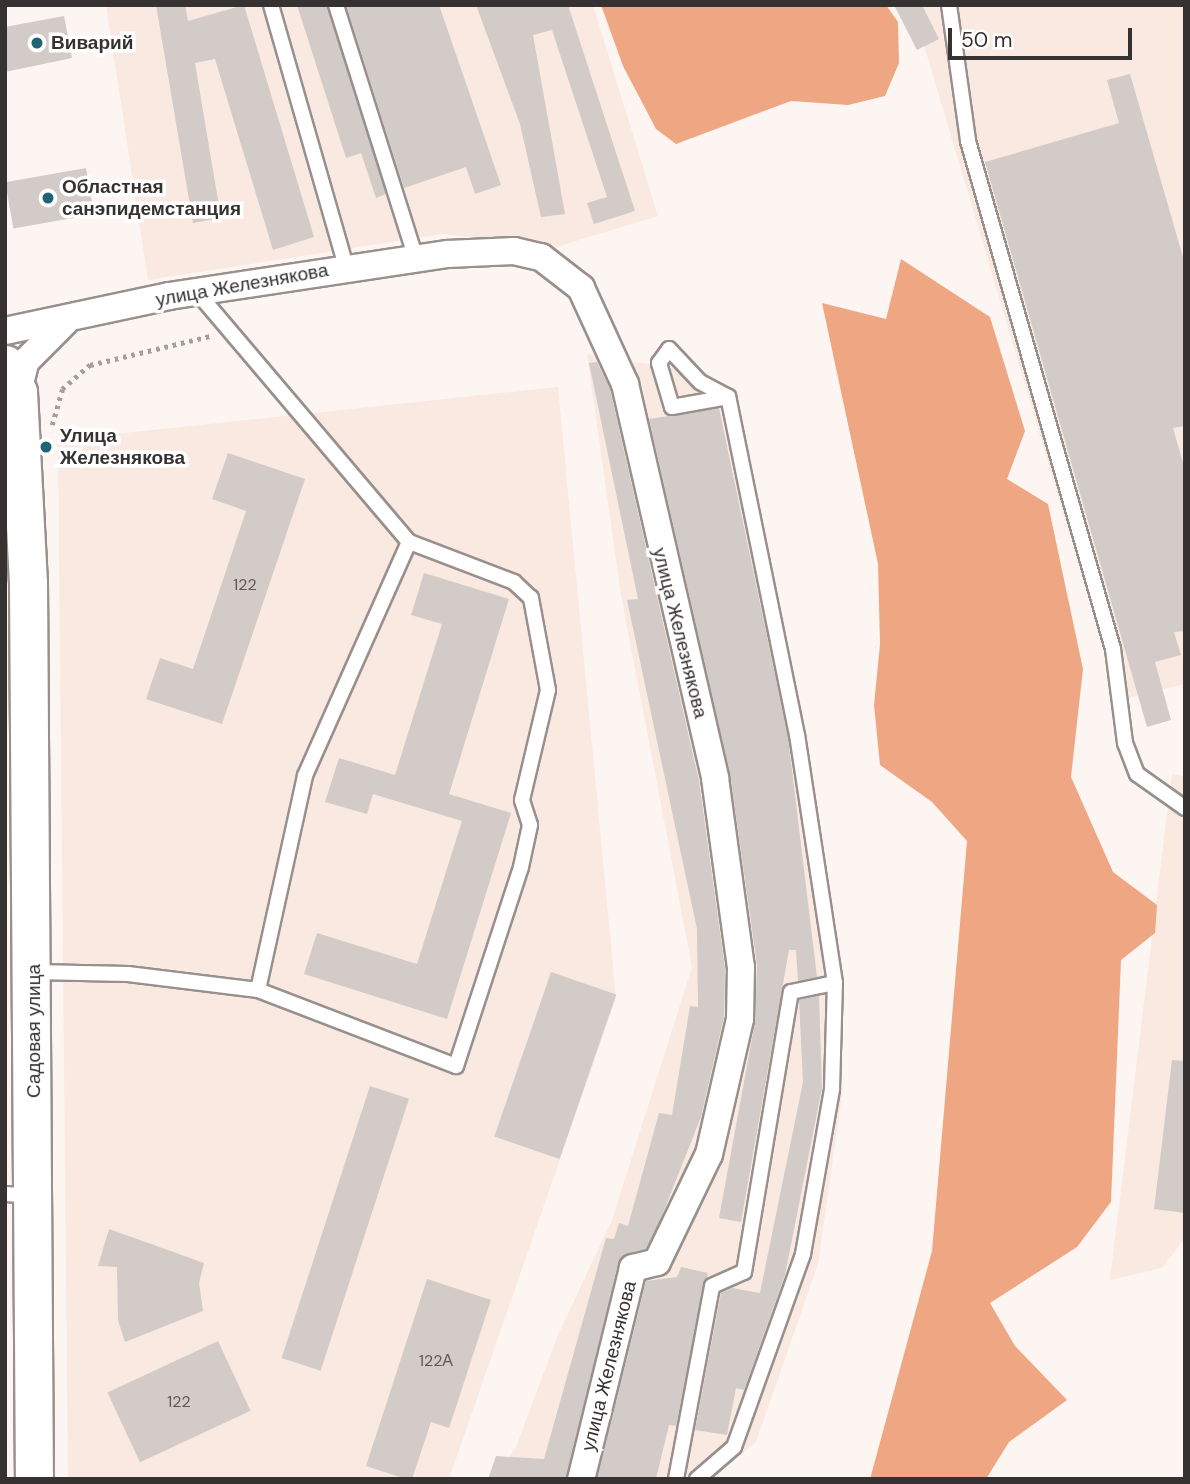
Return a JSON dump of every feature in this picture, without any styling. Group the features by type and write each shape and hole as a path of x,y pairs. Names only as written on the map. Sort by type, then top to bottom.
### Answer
{"main road":[{"name":"Садовая улица","path":"12,378 26,446 34,972 19,1195 34,1479"},
{"path":"5,525 28,583"}],"street":[{"name":"улица Железнякова","path":"5,331 66,321 197,292 346,267 514,251 560,268 585,298 625,384 715,778 736,899 740,1018 709,1154 657,1262 633,1268 581,1479"},
{"path":"12,378 66,321"}],"lane":[{"path":"271,5 346,267"},
{"path":"336,5 416,259"},
{"path":"949,5 968,141 1113,649 1125,743 1137,774 1185,808"},
{"path":"34,972 128,974 258,990 456,1066 521,867 530,825 522,800 548,690 530,598 514,582 409,542 197,292"},
{"path":"669,349 700,382 728,397 672,407 659,363 669,349"},
{"path":"697,1479 734,1447 803,1254 832,1089 835,983 797,735 728,397"},
{"path":"258,990 305,776 409,542"},
{"path":"676,1479 712,1286 744,1272 791,992 835,983"}],"path":[{"path":"26,446 62,389 90,365 216,335"}],"shaded area":[{"path":"106,5 593,5 658,216 553,248 443,234 148,280"},
{"path":"601,5 886,5 898,22 899,63 885,96 848,105 791,101 676,144 656,129 623,66"},
{"path":"912,5 1185,5 1185,684 1119,700"},
{"path":"901,259 990,317 1025,431 1007,479 1048,504 1083,669 1071,777 1113,872 1157,905 1155,933 1121,960 1111,1202 1077,1247 990,1303 1015,1346 1067,1400 1009,1442 986,1479 870,1479 932,1251 967,841 932,802 880,765 874,705 880,644 878,564 822,303 886,319"},
{"path":"587,354 680,369 733,401 805,745 842,1095 818,1264 756,1442 712,1479 494,1479 516,1447 558,1335 612,1220 692,967 621,595"},
{"path":"558,387 616,998 449,1479 68,1479 58,440"},
{"path":"1172,774 1185,776 1185,1238 1162,1268 1110,1280"}],"building":[{"path":"156,5 185,5 188,21 244,5 314,237 273,250 215,59 195,63 221,218 193,223"},
{"path":"297,5 327,5 386,194 376,198 361,153 346,158"},
{"path":"346,5 439,5 501,185 475,194 466,167 404,188"},
{"path":"476,5 568,5 635,211 594,224 587,203 607,197 552,30 533,35 565,214 541,217 520,124"},
{"path":"894,5 922,5 939,39 917,50"},
{"name":"Виварий","path":"64,16 72,58 5,72 5,27"},
{"path":"1130,74 1185,264 1185,426 1173,428 1185,470 1185,631 1174,632 1181,655 1155,662 1171,720 1147,727 985,162 1119,123 1107,80"},
{"name":"Областная санэпидемстанция","path":"86,168 94,214 13,229 5,182"},
{"path":"597,362 610,389 699,781 725,968 724,1017 701,1117 659,1223 646,1249 629,1253 618,1264 566,1479 488,1479 496,1456 544,1459 606,1238 614,1239 619,1223 628,1226 659,1113 672,1115 690,1006 698,1007 697,929 627,600 638,599 589,363"},
{"path":"719,408 788,737 817,977 798,981 796,950 789,950 741,1222 719,1218 755,1022 757,965 730,774 649,419"},
{"path":"228,453 305,479 222,724 146,699 160,658 193,669 246,511 212,499"},
{"path":"424,573 509,599 449,794 511,813 447,1019 304,974 317,933 417,964 462,821 373,794 367,814 325,802 339,758 395,775 442,624 411,615"},
{"path":"551,972 616,994 560,1159 494,1137"},
{"path":"819,996 822,1088 785,1275 744,1390 736,1388 727,1435 695,1430 721,1293 732,1288 760,1293 803,1082 799,1000"},
{"path":"1172,1060 1185,1061 1185,1213 1154,1209"},
{"path":"370,1086 409,1099 321,1371 282,1358"},
{"path":"109,1229 204,1263 199,1283 203,1311 125,1342 118,1320 117,1267 98,1266"},
{"path":"681,1267 708,1273 676,1426 669,1425 656,1479 597,1479 646,1281 677,1277"},
{"path":"427,1279 491,1300 449,1428 431,1422 412,1479 406,1479 366,1466"},
{"path":"218,1341 251,1411 140,1462 107,1393"}],"place":[{"name":"Виварий","path":"37,43"},
{"name":"Областная санэпидемстанция","path":"48,198"},
{"name":"Улица Железнякова","path":"46,447"}]}
